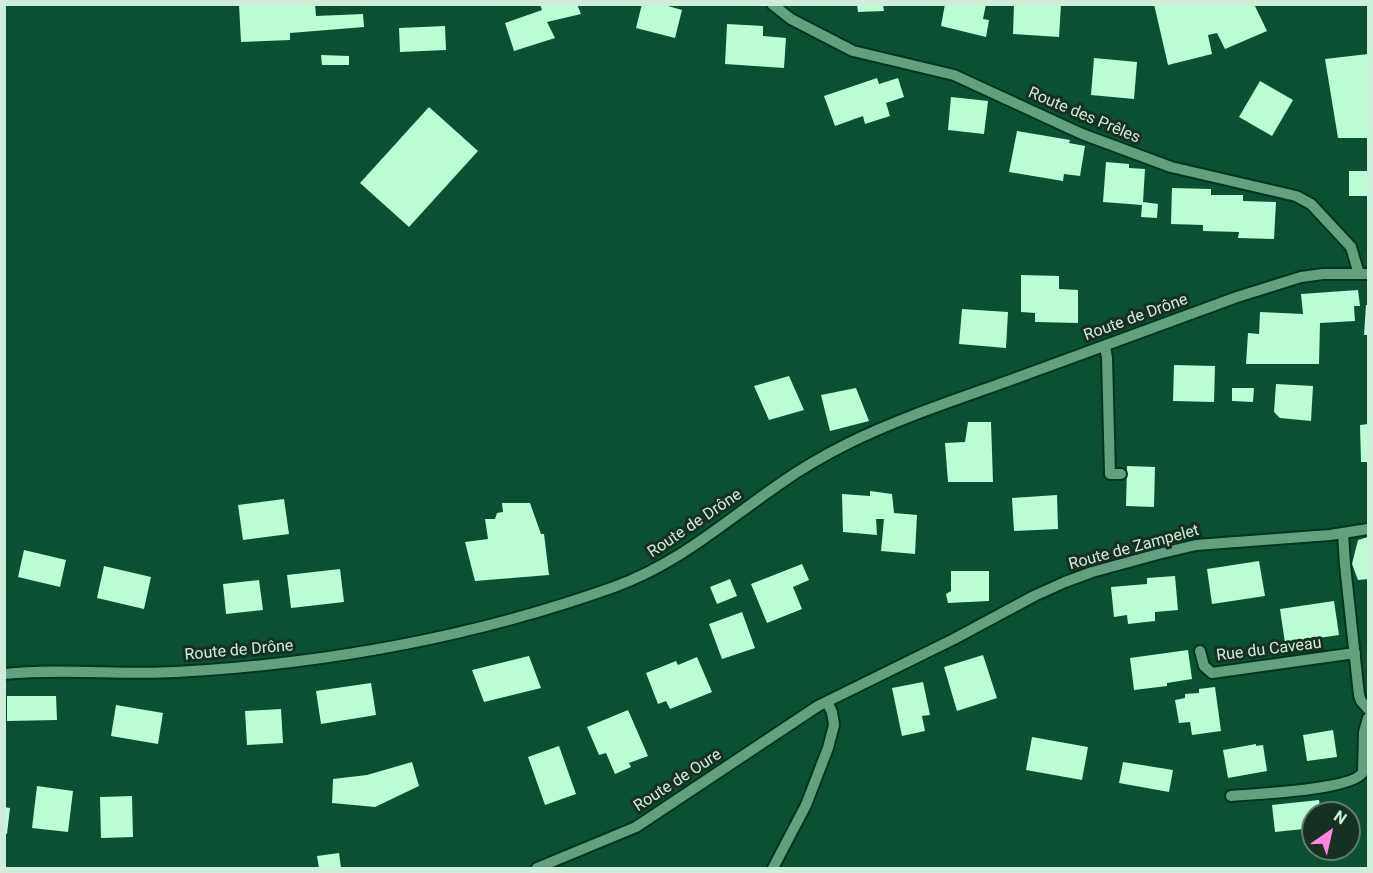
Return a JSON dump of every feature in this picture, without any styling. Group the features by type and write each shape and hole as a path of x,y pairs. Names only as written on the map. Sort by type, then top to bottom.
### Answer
{"street":[{"name":"Route des Prêles","path":"772,4 791,20 853,51 954,75 1082,134 1160,163 1296,196 1317,209 1351,247 1364,274"},
{"name":"Route de Drône","path":"4,674 171,672 292,662 407,643 558,605 649,574 697,545 779,484 818,459 904,418 1279,283 1323,274 1364,274"},
{"path":"1105,346 1110,474 1121,474"},
{"name":"Route de Zampelet","path":"827,702 954,639 1034,596 1092,572 1196,545 1368,530"},
{"path":"1343,533 1359,695 1368,709"},
{"name":"Rue du Caveau","path":"1200,651 1204,666 1212,673 1355,653"},
{"path":"773,868 806,805 828,748 834,725 832,712 827,702"},
{"name":"Route de Oure","path":"537,868 636,827 827,702"},
{"path":"1231,796 1319,788 1355,780 1362,776 1363,772 1364,732 1368,718"}],"building":[{"path":"239,4 315,4 316,16 363,14 364,27 290,33 290,40 241,42"},
{"path":"540,4 577,4 581,14 547,22 555,38 514,51 505,23 542,10"},
{"path":"642,4 661,4 682,10 675,38 636,28"},
{"path":"857,4 883,4 884,11 858,12"},
{"path":"945,4 986,4 983,19 989,20 986,37 941,26"},
{"path":"1014,4 1061,4 1059,37 1013,34"},
{"path":"1154,4 1254,4 1267,31 1225,49 1217,33 1208,35 1212,54 1168,65"},
{"path":"727,24 763,26 763,36 786,38 784,68 725,64"},
{"path":"445,26 446,50 400,52 399,28"},
{"path":"1368,54 1368,138 1338,138 1325,59"},
{"path":"321,55 349,56 349,65 322,65"},
{"path":"1094,58 1137,62 1134,99 1091,95"},
{"path":"877,78 879,84 898,78 904,97 886,103 890,116 865,124 863,116 835,126 824,96"},
{"path":"1260,81 1293,100 1272,136 1239,117"},
{"path":"951,97 988,101 984,134 948,130"},
{"path":"429,107 478,151 409,227 360,183"},
{"path":"1017,131 1070,140 1069,143 1085,146 1080,176 1064,174 1063,181 1009,172"},
{"path":"1106,162 1129,164 1129,168 1145,169 1143,202 1158,204 1157,218 1141,217 1142,205 1103,202"},
{"path":"1349,171 1368,171 1368,196 1349,196"},
{"path":"1172,188 1211,189 1211,195 1243,195 1243,201 1276,202 1274,239 1238,238 1239,232 1203,231 1203,225 1171,224"},
{"path":"1021,275 1059,276 1059,289 1078,290 1078,323 1035,322 1035,313 1021,312"},
{"path":"1358,290 1360,306 1354,306 1355,321 1320,323 1319,364 1246,364 1248,333 1259,334 1260,312 1303,314 1301,294"},
{"path":"1366,305 1368,305 1368,335 1364,335"},
{"path":"962,309 1008,312 1006,348 959,344"},
{"path":"1174,365 1215,366 1214,402 1173,401"},
{"path":"789,376 804,410 769,420 754,386"},
{"path":"1276,384 1313,386 1311,421 1280,418 1274,412"},
{"path":"856,388 869,421 830,431 821,395"},
{"path":"1232,388 1254,388 1253,402 1232,401"},
{"path":"968,422 991,422 993,482 948,482 945,443 965,442"},
{"path":"1368,424 1368,462 1361,462 1360,425"},
{"path":"1127,466 1155,467 1154,507 1126,506"},
{"path":"870,491 892,494 894,513 917,515 915,554 881,551 884,519 876,519 877,535 843,532 842,494 870,496"},
{"path":"1057,495 1058,529 1014,531 1012,498"},
{"path":"284,499 289,534 243,540 238,505"},
{"path":"502,503 530,503 541,534 544,534 549,575 475,581 465,542 488,539 485,519 495,519 497,513 503,512"},
{"path":"1368,537 1368,579 1358,580 1352,564 1358,540"},
{"path":"24,550 66,560 60,587 18,577"},
{"path":"1259,561 1265,596 1212,604 1207,569"},
{"path":"802,564 809,580 793,587 802,609 767,623 751,584"},
{"path":"104,566 151,577 144,609 97,598"},
{"path":"340,569 344,602 291,608 287,575"},
{"path":"951,571 989,571 989,601 948,603 946,594 951,591"},
{"path":"1175,576 1178,610 1155,612 1155,621 1128,624 1127,615 1114,617 1111,587 1147,584 1147,578"},
{"path":"730,579 737,596 717,604 710,587"},
{"path":"259,580 263,610 226,614 223,584"},
{"path":"1334,601 1339,635 1285,643 1280,609"},
{"path":"742,612 755,648 722,659 709,624"},
{"path":"1188,650 1192,679 1167,683 1167,686 1134,690 1130,658"},
{"path":"983,655 997,698 957,711 944,667"},
{"path":"529,656 541,688 484,702 472,670"},
{"path":"697,657 712,692 670,709 666,701 658,704 646,673 676,661 678,665"},
{"path":"923,682 930,715 922,716 925,731 902,736 892,688"},
{"path":"371,683 376,715 321,724 316,691"},
{"path":"1215,687 1221,731 1192,735 1190,722 1179,723 1175,700 1185,698 1185,694 1199,693 1199,689"},
{"path":"7,696 56,696 57,720 7,721"},
{"path":"116,705 163,713 158,744 111,736"},
{"path":"281,709 283,743 247,745 245,711"},
{"path":"628,710 648,756 629,763 631,767 615,774 606,753 599,755 587,727"},
{"path":"1333,730 1337,757 1307,761 1303,735"},
{"path":"1032,737 1088,747 1082,780 1026,770"},
{"path":"1256,744 1256,746 1263,745 1267,771 1228,778 1223,750"},
{"path":"559,746 576,794 545,805 528,757"},
{"path":"412,762 419,786 375,807 332,803 333,779 367,775"},
{"path":"1123,762 1173,770 1169,792 1119,783"},
{"path":"37,786 73,791 68,832 32,828"},
{"path":"132,796 133,837 101,838 100,797"},
{"path":"1301,802 1301,829 1275,832 1272,805"},
{"path":"4,807 10,808 7,834 4,833"},
{"path":"339,853 341,868 319,868 317,856"}]}
